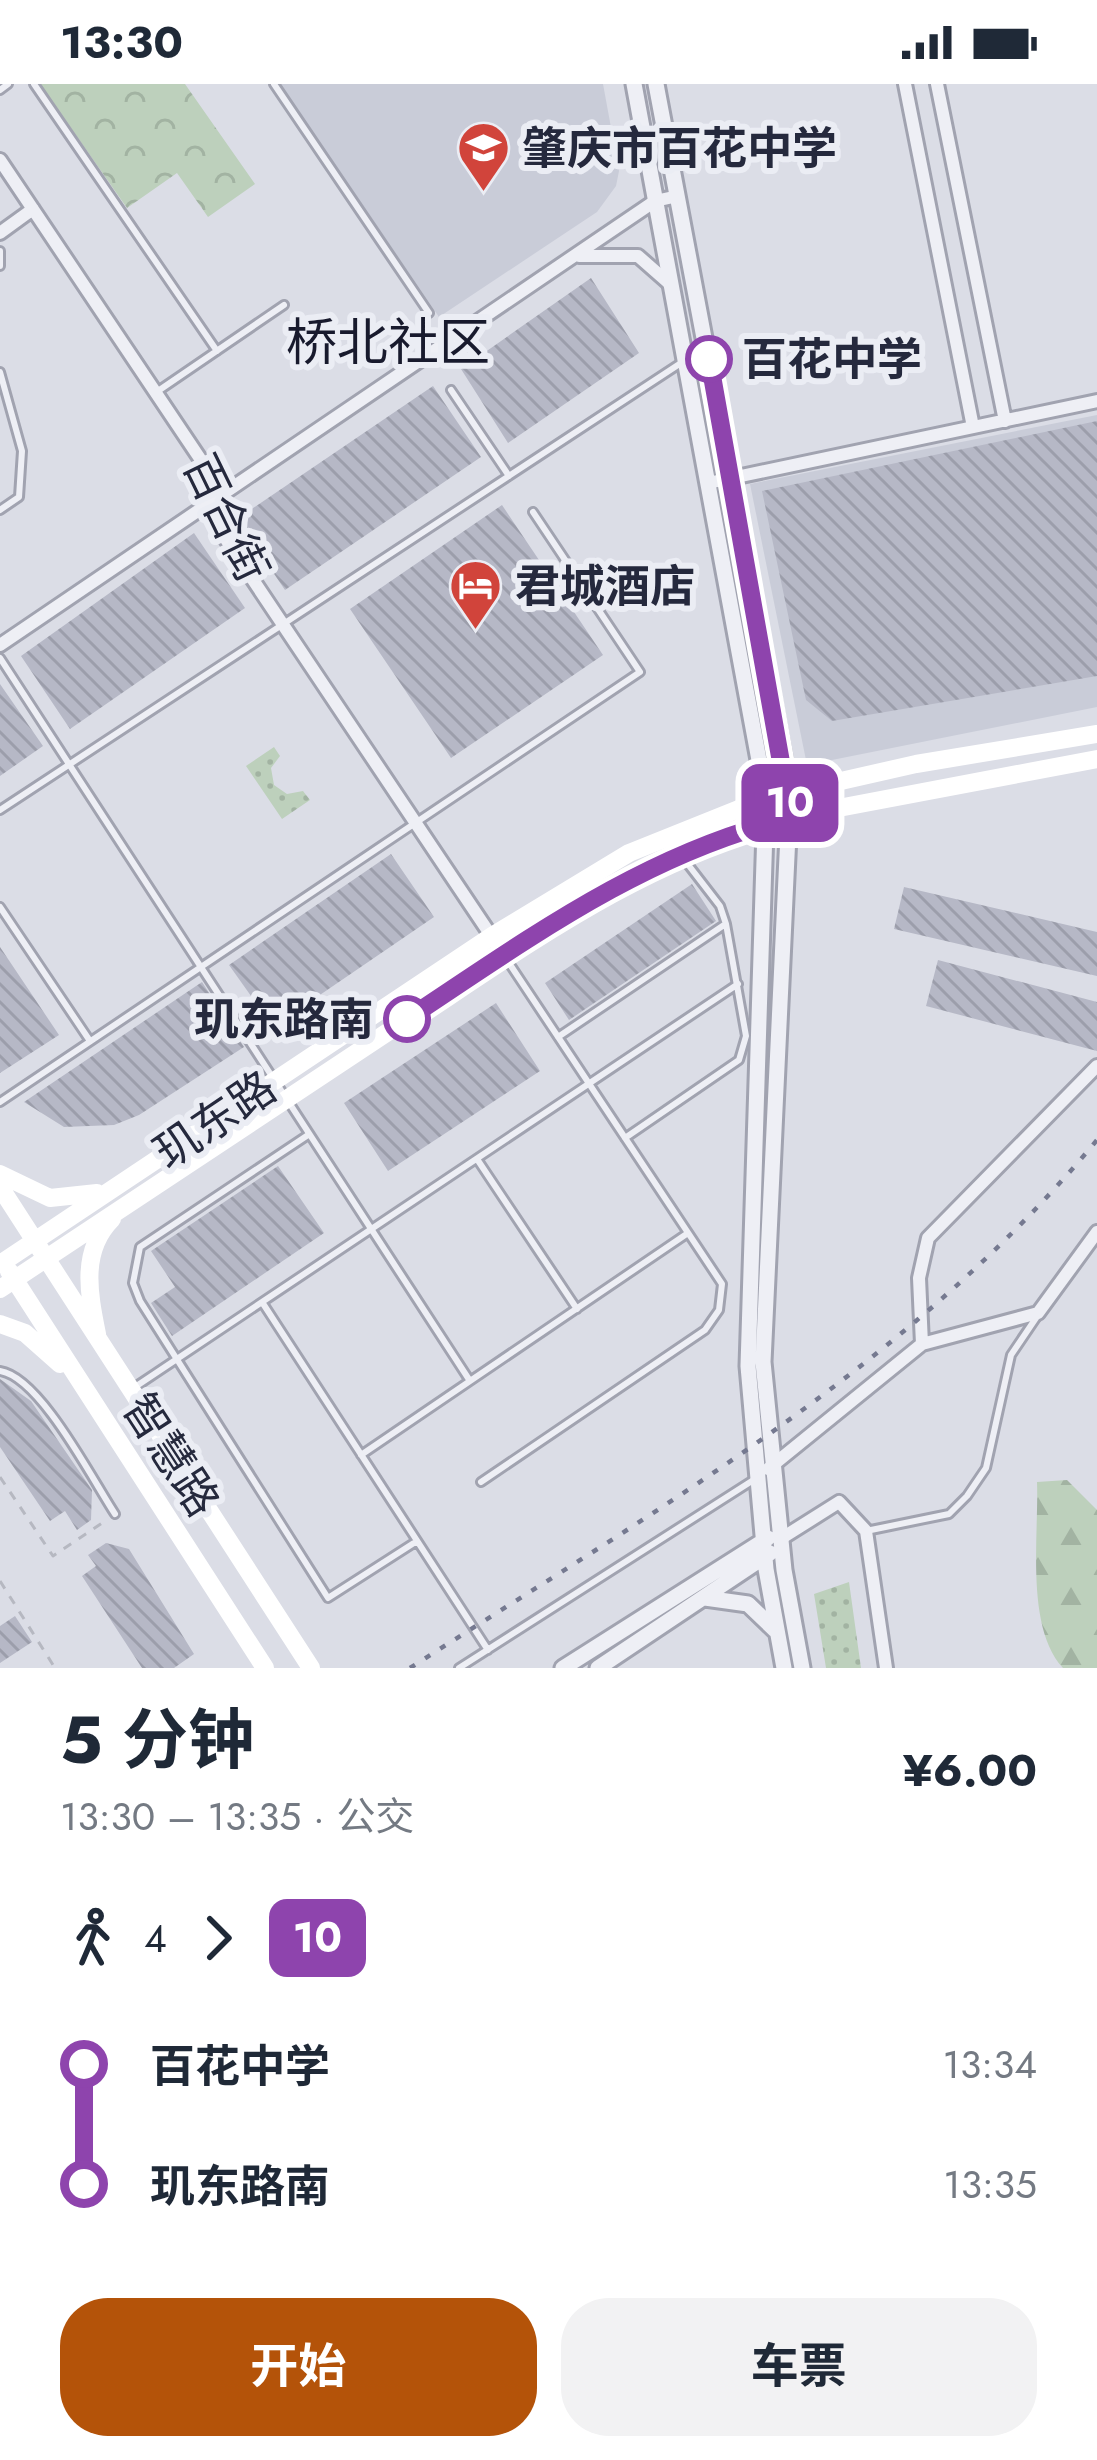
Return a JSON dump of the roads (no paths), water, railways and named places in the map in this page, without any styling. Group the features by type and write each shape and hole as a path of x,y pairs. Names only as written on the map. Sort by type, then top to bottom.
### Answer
{"main road":[{"name":"玑东路","path":"1,1261 492,936 629,853 766,799 916,764 1097,734"},
{"name":"玑东路","path":"7,1284 592,898 681,855 769,823 1097,759"},
{"path":"0,1174 50,1198 108,1191"},
{"name":"智慧路","path":"0,1187 311,1668"},
{"path":"99,1345 88,1280 94,1246 128,1203"},
{"name":"智慧路","path":"1,1261 7,1284 76,1378 265,1668"},
{"path":"0,1324 25,1333 76,1378"}],"street":[{"path":"634,84 769,823 748,1366 766,1560 784,1668"},
{"path":"656,84 790,793 764,1362 773,1466 802,1668"},
{"path":"905,84 973,428"},
{"path":"937,84 1005,421"},
{"name":"百合街","path":"0,160 223,493 225,538 504,955"},
{"path":"0,645 655,201 678,196"},
{"path":"0,233 33,209"},
{"path":"572,257 608,252 638,256 671,285"},
{"path":"708,484 1097,401"},
{"path":"922,1344 919,1278 928,1238 1097,1066"},
{"path":"758,1478 922,1344 1039,1313 1097,1232"},
{"path":"598,1668 766,1560 782,1538 838,1502 866,1531 886,1668"},
{"path":"563,1668 764,1538 782,1538"},
{"path":"705,1598 748,1604 777,1632"}],"lane":[{"path":"0,90 8,84"},
{"path":"34,84 217,350"},
{"path":"274,84 429,313"},
{"path":"0,251 0,266"},
{"path":"156,393 284,305"},
{"path":"0,810 685,360"},
{"path":"0,373 22,451 19,497 0,510"},
{"path":"451,390 509,476"},
{"path":"0,1102 640,672 533,512"},
{"path":"0,658 470,1381"},
{"path":"625,1138 740,1060 746,1036 726,924 719,906 681,855"},
{"path":"0,908 91,1041"},
{"path":"558,1037 726,924"},
{"path":"481,1482 705,1330 719,1310 722,1284 504,955"},
{"path":"130,1391 738,984"},
{"path":"309,1134 140,1247 134,1283 177,1360 328,1598 417,1541"},
{"path":"476,1159 577,1309"},
{"path":"361,1455 688,1233"},
{"path":"262,1302 488,1650"},
{"path":"866,1531 949,1514 967,1496 986,1468 1011,1355 1039,1313"},
{"path":"0,1371 14,1373 33,1389 115,1514"},
{"path":"459,1668 758,1478"}],"railway":[{"path":"410,1668 685,1492 862,1365 1024,1221 1097,1140"}],"place":[{"name":"肇庆市百花中学","path":"483,194"},
{"name":"百花中学","path":"709,359"},
{"name":"君城酒店","path":"476,632"},
{"name":"玑东路南","path":"407,1019"}],"district":[{"name":"桥北社区","path":"388,342"}]}
